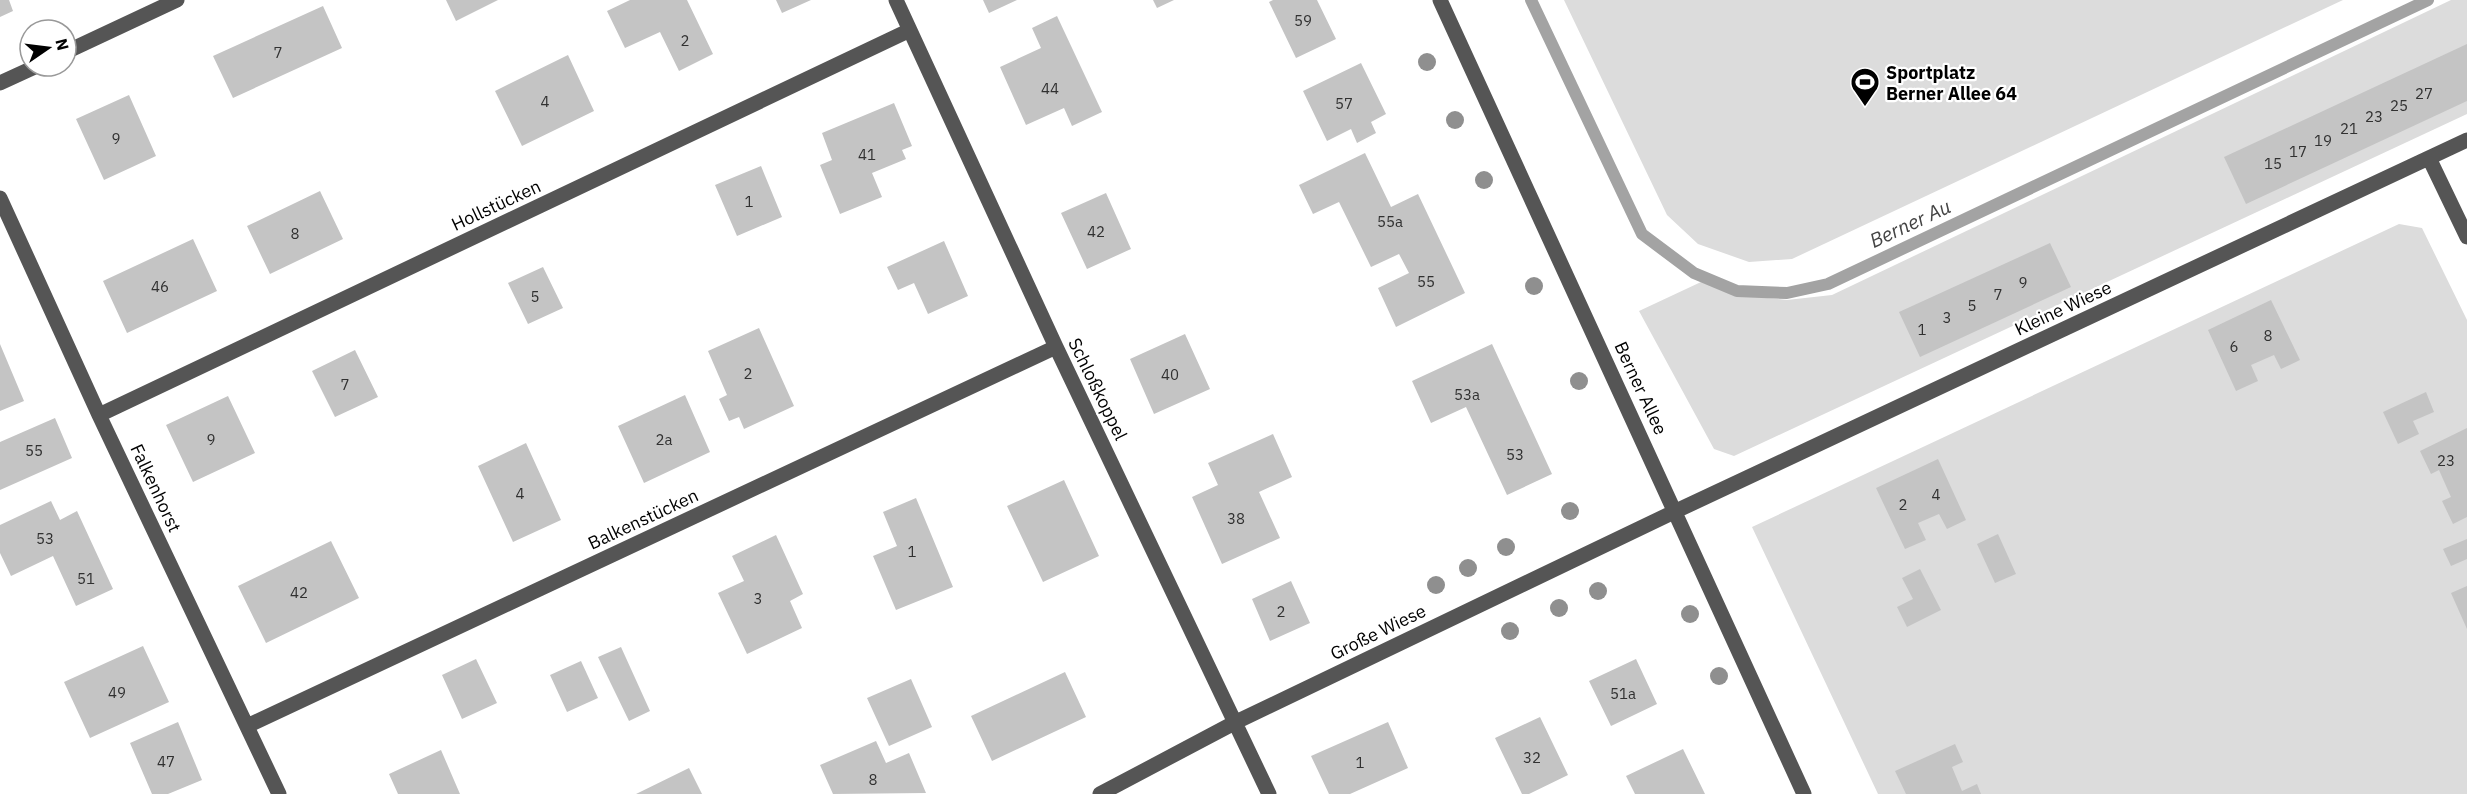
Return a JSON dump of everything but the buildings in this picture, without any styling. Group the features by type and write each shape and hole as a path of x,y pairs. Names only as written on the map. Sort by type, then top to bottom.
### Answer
{"street":[{"path":"78,46 177,0"},
{"name":"Schloßkoppel","path":"896,0 908,31 1056,347 1269,794"},
{"name":"Berner Allee","path":"1440,0 1804,794"},
{"name":"Hollstücken","path":"99,415 908,31"},
{"path":"0,83 18,75"},
{"name":"Kleine Wiese","path":"1676,511 2467,140"},
{"path":"2429,158 2467,237"},
{"name":"Falkenhorst","path":"0,198 99,415 279,794"},
{"name":"Balkenstücken","path":"247,726 1056,347"},
{"name":"Große Wiese","path":"1100,794 1236,722 1676,511"}],"shaded area":[{"name":"Sportplatz Berner Allee 64","path":"1564,0 2343,0 1792,259 1749,262 1698,244 1667,215"},
{"path":"2451,0 2467,0 2467,114 1734,456 1714,449 1639,311 1701,282 1738,295 1787,300 1832,295"},
{"path":"2399,224 2422,228 2467,320 2467,794 1878,794 1752,527"}],"waterway":[{"name":"Berner Au","path":"1531,0 1642,234 1694,273 1737,291 1787,293 1828,284 2428,0"}],"place":[{"name":"Sportplatz Berner Allee 64","path":"1865,108"}]}
